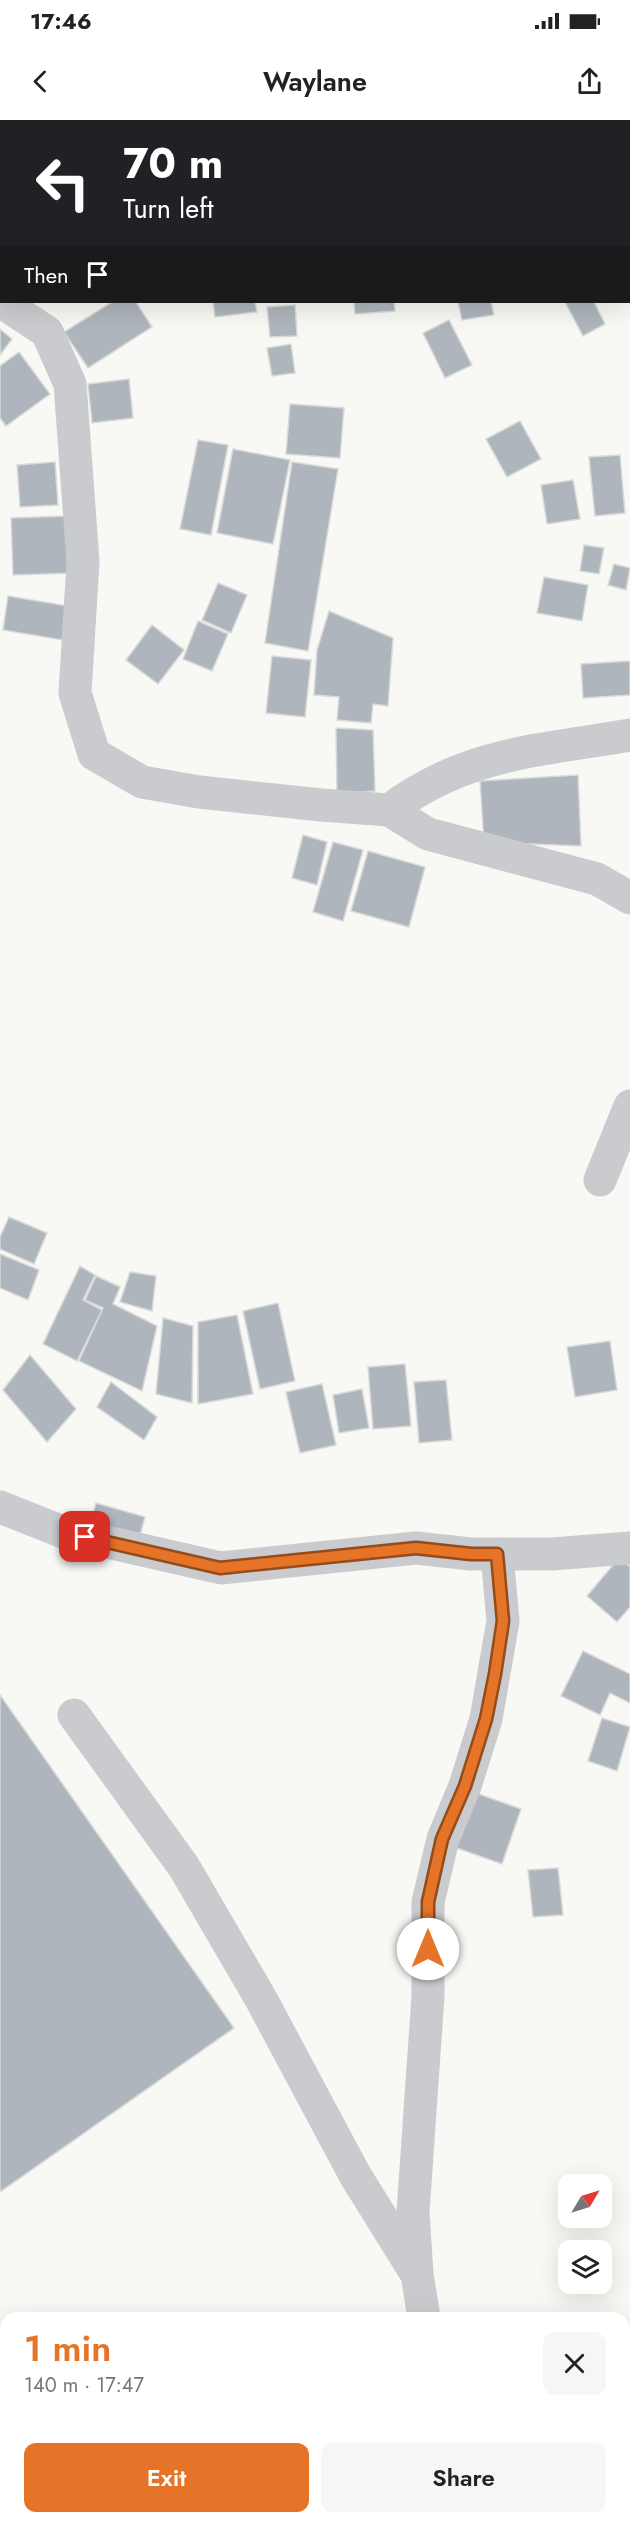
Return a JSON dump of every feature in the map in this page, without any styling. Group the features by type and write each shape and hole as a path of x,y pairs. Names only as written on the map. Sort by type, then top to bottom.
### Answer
{"street":[{"path":"3,303 47,332 70,384 83,562 75,693 94,754 142,782 199,792 321,806 389,810 428,834 597,879 630,898"},
{"path":"389,810 410,794 470,765 501,756 630,735"},
{"path":"600,1180 630,1106"},
{"path":"0,1507 63,1532 220,1568 416,1548 471,1554 552,1554 630,1548"},
{"path":"423,2312 417,2274 413,2212 428,1996 428,1902 442,1839 465,1786 486,1719 503,1621 497,1554"},
{"path":"74,1715 184,1867 261,1999 355,2175 417,2274"}],"building":[{"path":"110,303 137,303 152,327 88,368 64,332"},
{"path":"213,303 255,303 257,312 215,317"},
{"path":"354,303 394,303 395,311 355,314"},
{"path":"458,303 491,303 494,315 462,320"},
{"path":"566,303 594,303 605,324 583,336"},
{"path":"295,305 297,336 270,337 267,307"},
{"path":"449,320 472,365 445,378 423,333"},
{"path":"0,329 12,339 0,355"},
{"path":"291,344 295,373 272,376 267,348"},
{"path":"19,352 50,394 6,426 0,418 0,366"},
{"path":"129,379 133,418 92,423 88,384"},
{"path":"290,404 344,408 340,458 286,454"},
{"path":"520,421 541,459 507,477 486,439"},
{"path":"198,440 228,445 211,535 180,529"},
{"path":"233,449 290,460 273,544 217,533"},
{"path":"620,455 625,513 595,516 589,457"},
{"path":"55,462 58,505 20,507 17,465"},
{"path":"292,462 338,469 308,651 265,643"},
{"path":"573,480 580,519 547,524 541,485"},
{"path":"69,516 72,573 13,575 11,518"},
{"path":"584,545 604,548 599,574 580,571"},
{"path":"614,564 630,568 626,590 608,585"},
{"path":"544,577 588,585 582,621 537,613"},
{"path":"218,583 247,595 231,633 202,620"},
{"path":"8,596 68,606 62,640 3,630"},
{"path":"329,611 393,638 388,706 373,704 371,723 337,720 339,697 314,695 317,650"},
{"path":"198,621 228,634 212,671 183,659"},
{"path":"152,625 184,650 158,684 126,660"},
{"path":"272,656 311,660 305,717 266,713"},
{"path":"630,661 630,695 583,698 581,664"},
{"path":"336,728 373,730 375,791 337,794"},
{"path":"578,775 581,846 484,842 480,781"},
{"path":"303,835 327,842 317,885 292,878"},
{"path":"333,842 363,850 343,921 313,912"},
{"path":"368,851 425,867 409,927 351,911"},
{"path":"9,1217 47,1233 34,1264 0,1249 0,1237"},
{"path":"0,1254 39,1270 28,1300 0,1288"},
{"path":"80,1266 95,1275 83,1300 102,1310 77,1361 43,1344"},
{"path":"130,1272 156,1276 152,1311 120,1302"},
{"path":"96,1276 120,1287 113,1304 157,1326 142,1391 79,1361 103,1308 85,1300"},
{"path":"278,1303 295,1381 260,1389 243,1311"},
{"path":"237,1315 253,1394 198,1404 198,1322"},
{"path":"163,1318 193,1326 192,1403 156,1394"},
{"path":"610,1341 617,1390 575,1397 567,1347"},
{"path":"30,1355 76,1409 47,1442 3,1390"},
{"path":"405,1364 411,1426 373,1429 368,1367"},
{"path":"446,1380 452,1440 419,1443 414,1382"},
{"path":"111,1382 157,1417 144,1440 97,1407"},
{"path":"322,1384 336,1445 300,1453 286,1392"},
{"path":"362,1389 369,1428 339,1433 333,1395"},
{"path":"96,1503 145,1517 138,1542 89,1529"},
{"path":"619,1558 630,1567 630,1607 617,1622 587,1596"},
{"path":"583,1651 630,1674 630,1703 610,1693 600,1715 561,1696"},
{"path":"0,1695 234,2028 0,2192"},
{"path":"602,1718 630,1727 617,1771 588,1761"},
{"path":"473,1792 521,1809 502,1864 454,1847"},
{"path":"558,1868 563,1915 533,1917 528,1870"}],"route":[{"path":"85,1537 220,1568 416,1548 471,1554 497,1554 503,1621 495,1674 486,1719 465,1786 442,1839 428,1902 428,1949"}]}
